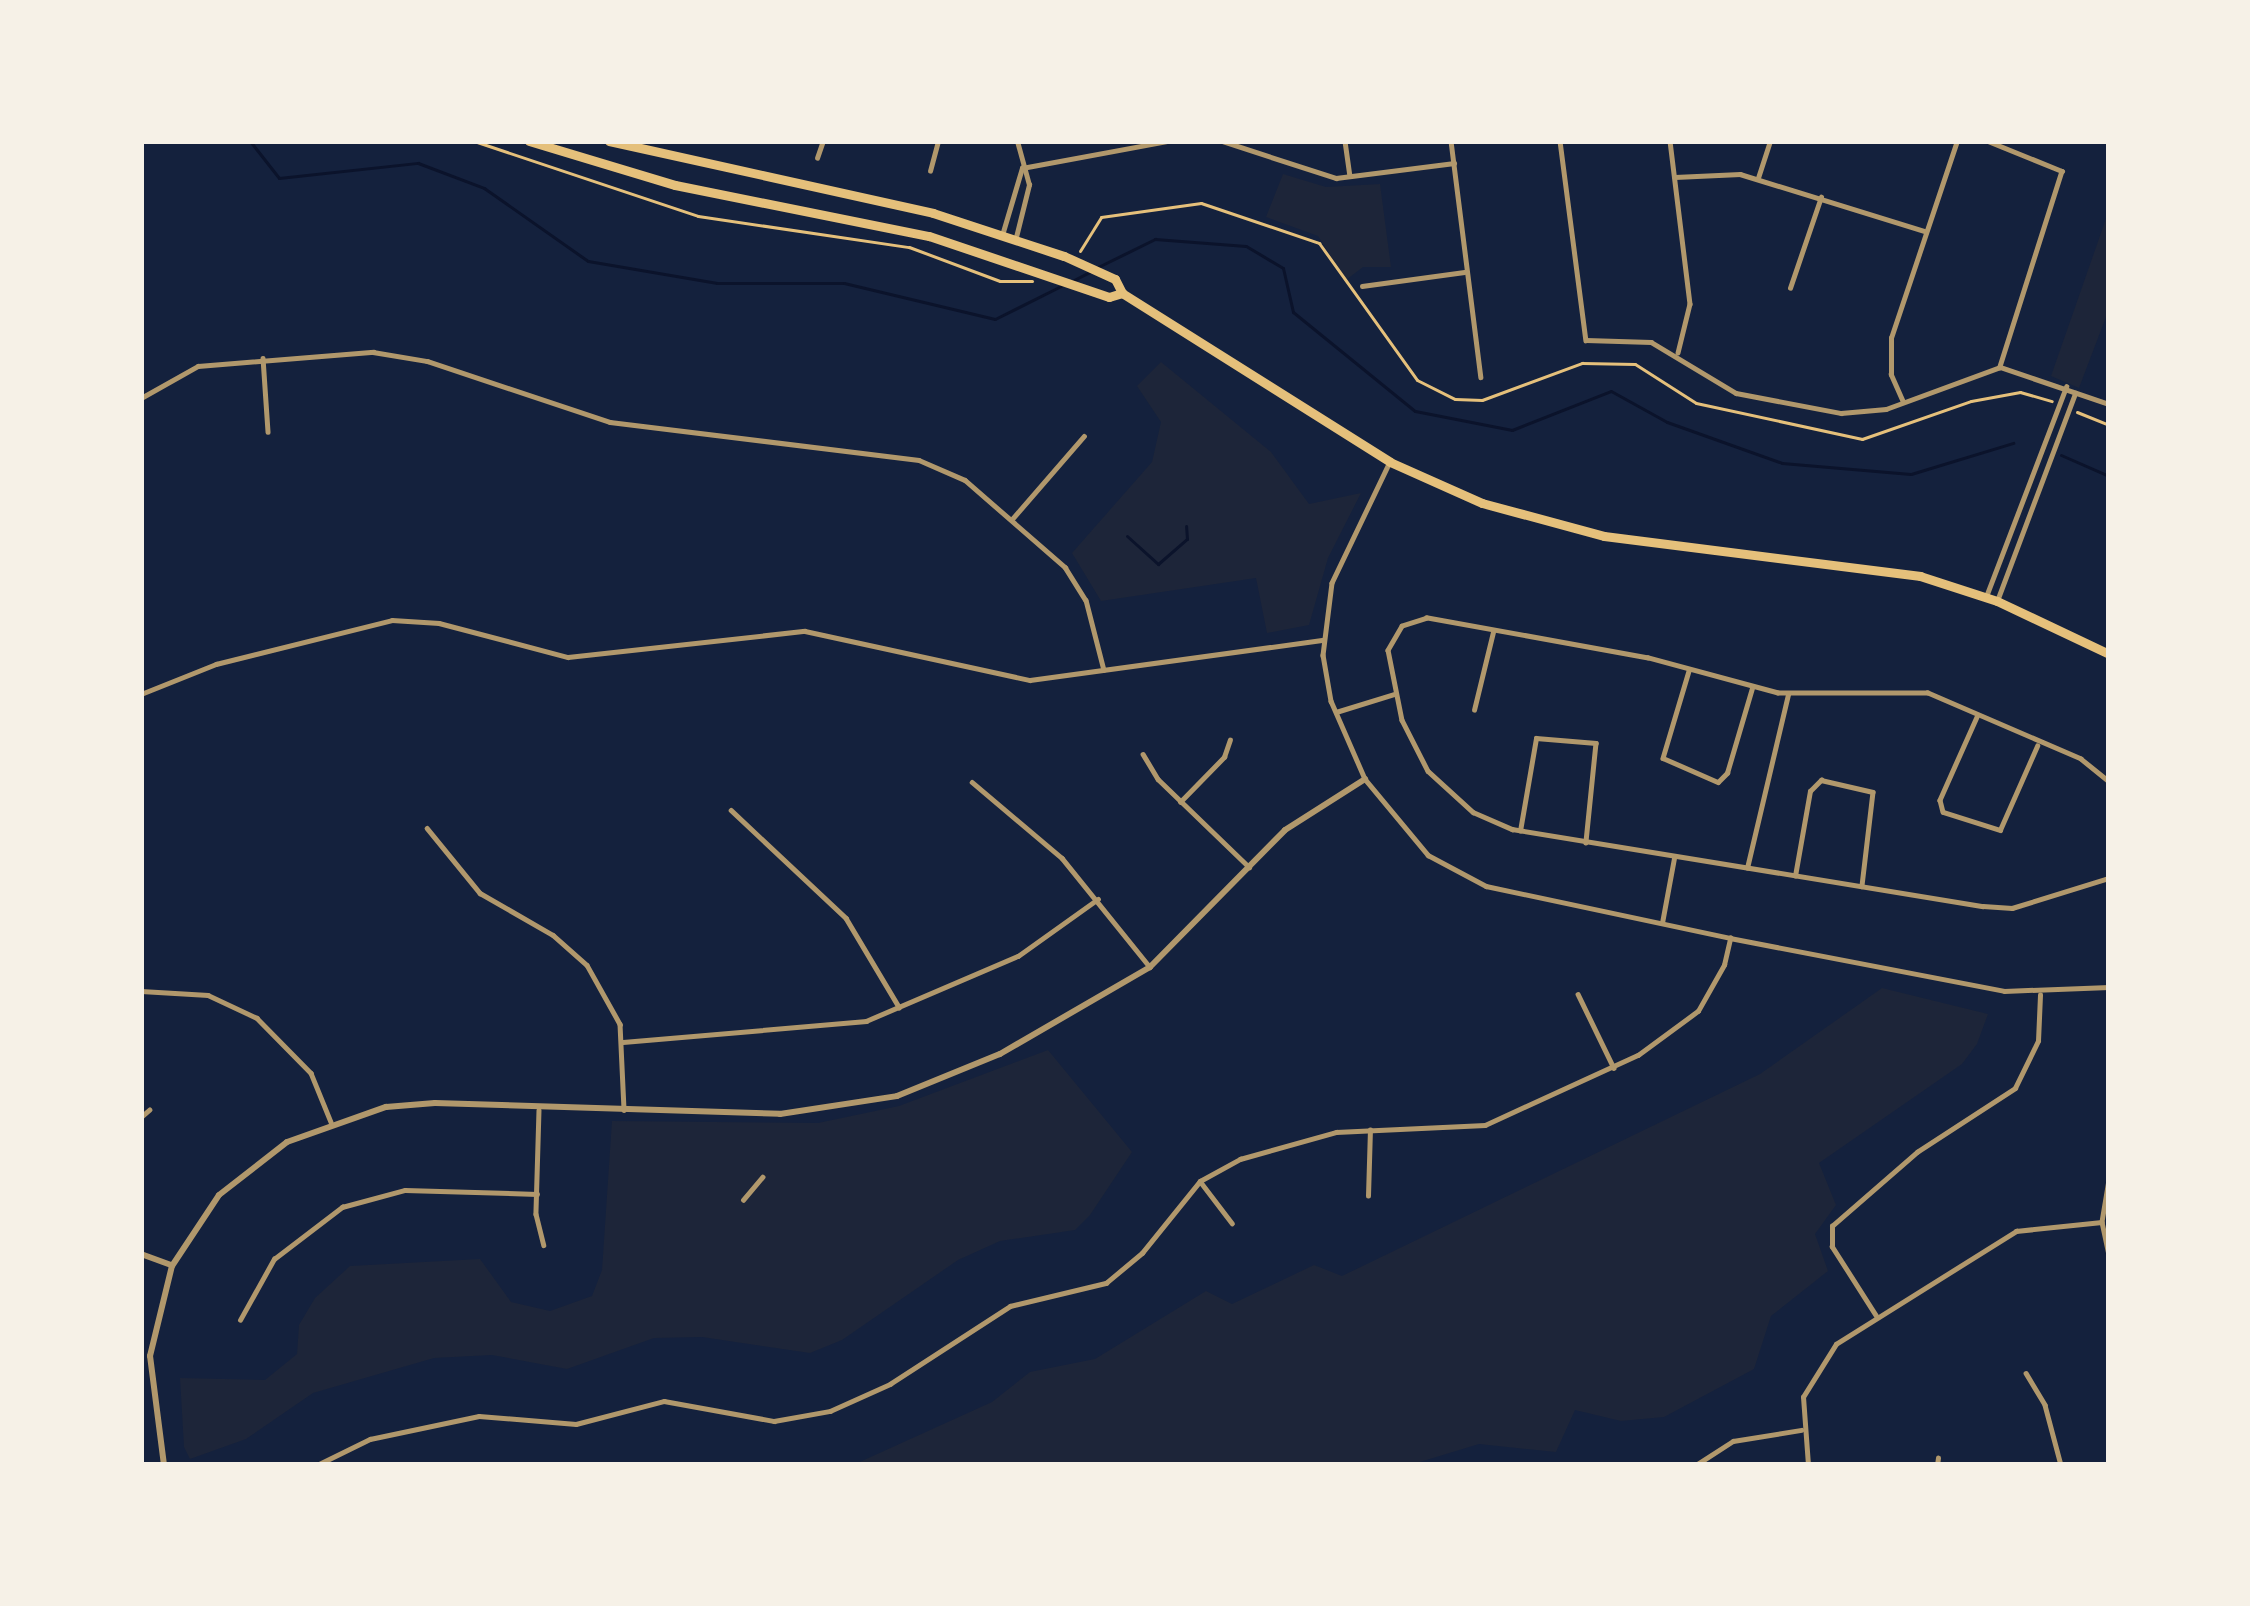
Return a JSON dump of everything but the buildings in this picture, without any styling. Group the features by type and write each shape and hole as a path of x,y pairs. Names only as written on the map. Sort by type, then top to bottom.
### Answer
{"main road":[{"path":"530,141 675,185 928,236 1094,292 1122,293 1390,462 1554,525 1920,576 1991,599 2109,654"},
{"path":"609,141 1003,232 1115,279 1122,293"}],"street":[{"path":"818,158 823,141"},
{"path":"930,171 938,141"},
{"path":"1016,237 1026,201 1017,141"},
{"path":"1022,168 1167,141"},
{"path":"1222,141 1322,176 1454,163"},
{"path":"1345,141 1350,175"},
{"path":"1451,141 1481,377"},
{"path":"1560,141 1583,332 1598,344 1651,342 1678,353 1721,387 1751,398 1841,413 1903,402 2000,368 2109,404"},
{"path":"1670,141 1690,304 1678,353"},
{"path":"1758,178 1770,141"},
{"path":"1903,402 1892,375 1891,338 1958,141"},
{"path":"1988,141 2062,171 2000,368"},
{"path":"1003,232 1022,168"},
{"path":"1675,178 1758,178 1926,232"},
{"path":"1012,197 1026,201"},
{"path":"1790,288 1821,197"},
{"path":"1362,286 1466,272"},
{"path":"141,398 198,366 263,358 400,355 610,422 893,453 965,480 1013,518 1078,584 1104,670"},
{"path":"263,358 268,432"},
{"path":"1991,599 2066,387"},
{"path":"1991,599 2076,391"},
{"path":"1013,518 1084,436"},
{"path":"1390,462 1332,583 1323,640 1336,712 1364,779 1411,840 1467,878 1730,938 2040,994 2109,987"},
{"path":"2109,782 2081,759 2037,746 1928,693 1788,694 1435,618 1407,623 1388,650 1394,694 1412,746 1437,782 1473,812 1520,832 2012,908 2109,878"},
{"path":"141,694 216,664 392,620 439,623 568,657 786,629 854,638 1013,678 1323,640"},
{"path":"1474,710 1493,632"},
{"path":"1689,670 1663,758 1718,782 1727,773 1752,688"},
{"path":"1336,712 1394,694"},
{"path":"1747,868 1788,694"},
{"path":"1977,717 1940,800 1942,812 2000,830 2037,746"},
{"path":"1520,832 1536,738 1596,743 1586,843"},
{"path":"1180,802 1224,757 1230,740"},
{"path":"1143,754 1180,802 1249,867"},
{"path":"164,1465 150,1356 172,1265 234,1180 331,1122 435,1103 539,1110 808,1113 897,1096 1000,1054 1150,967 1285,830 1364,779"},
{"path":"972,782 1098,899 1150,967"},
{"path":"1796,876 1814,783 1837,783 1870,789 1874,798 1862,887"},
{"path":"731,809 846,918 899,1007"},
{"path":"427,828 480,893 554,935 587,965 614,1007 623,1042 624,1110"},
{"path":"1662,923 1675,858"},
{"path":"623,1042 829,1030 899,1007 1018,956 1098,899"},
{"path":"316,1465 370,1438 479,1416 576,1424 664,1401 774,1421 811,1418 890,1384 1010,1306 1106,1282 1142,1253 1200,1181 1289,1144 1370,1130 1485,1125 1614,1068 1698,1011 1724,965 1730,938"},
{"path":"141,992 208,995 257,1018 311,1073 331,1122"},
{"path":"1578,994 1614,1068"},
{"path":"1876,1316 1832,1247 1832,1226 1902,1164 2016,1087 2040,1034 2040,994"},
{"path":"141,1117 149,1110"},
{"path":"539,1110 537,1194 544,1245"},
{"path":"1368,1196 1370,1130"},
{"path":"743,1200 762,1177"},
{"path":"2109,1180 2102,1222 2109,1256"},
{"path":"1200,1181 1232,1223"},
{"path":"240,1320 274,1259 342,1207 405,1190 537,1194"},
{"path":"1808,1465 1801,1430 1803,1397 1824,1355 1876,1316 2016,1231 2102,1222"},
{"path":"141,1254 172,1265"},
{"path":"2026,1373 2045,1405 2061,1465"},
{"path":"1696,1465 1733,1441 1801,1430"},
{"path":"1482,1464 1570,1465"}],"path":[{"path":"474,141 698,216 924,250"},
{"path":"2069,408 2109,425"}],"shaded area":[{"path":"1283,174 1326,187 1380,184 1391,267 1363,267 1346,280 1318,236 1266,217"},
{"path":"2109,210 2109,309 2079,388 2051,376"},
{"path":"1161,362 1271,452 1309,504 1361,493 1328,558 1309,625 1267,633 1256,578 1101,601 1072,553 1152,462 1161,422 1137,386"},
{"path":"1882,988 1988,1014 1977,1044 1962,1064 1819,1163 1836,1205 1815,1234 1828,1271 1771,1316 1754,1369 1664,1417 1621,1421 1575,1410 1556,1452 1479,1444 1410,1465 853,1465 992,1402 1030,1372 1095,1359 1206,1291 1232,1304 1314,1265 1342,1276 1760,1074"},
{"path":"1048,1050 1132,1152 1090,1215 1075,1230 1000,1241 958,1260 842,1340 810,1353 702,1337 654,1338 567,1369 492,1355 434,1358 313,1393 246,1439 190,1459 184,1447 180,1378 265,1380 297,1354 299,1325 315,1298 350,1266 480,1259 511,1302 550,1311 592,1296 602,1270 612,1121 818,1123 899,1106"}],"waterway":[{"path":"250,141 279,178 418,163 484,188 588,261 717,283 844,283 995,319 1063,285"},
{"path":"1098,267 1155,239 1246,246 1283,268 1293,312 1415,411 1512,430 1611,391 1667,422 1782,463 1911,474 2013,443"},
{"path":"1072,281 1090,272"},
{"path":"2061,455 2109,476"},
{"path":"1127,536 1158,564 1187,539 1186,526"}]}
